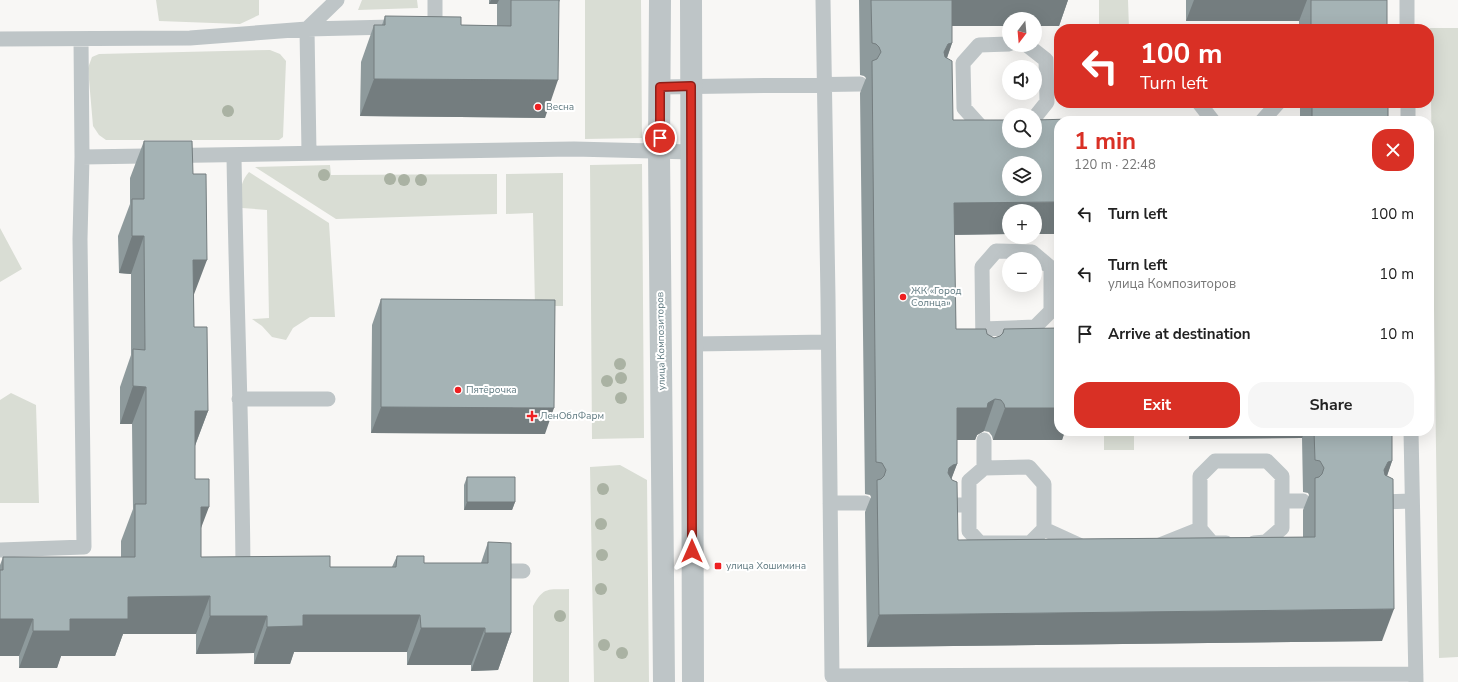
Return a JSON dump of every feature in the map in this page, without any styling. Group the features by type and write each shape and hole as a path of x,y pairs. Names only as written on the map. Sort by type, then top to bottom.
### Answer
{"street":[{"name":"улица Композиторов","path":"660,0 659,152 664,682"},
{"path":"691,0 693,682"}],"lane":[{"path":"308,153 307,29 337,0"},
{"path":"0,39 190,38 307,29 435,26 435,0"},
{"path":"822,0 832,676 1416,678 1411,436"},
{"path":"1407,0 1407,24"},
{"path":"0,550 84,547 80,239 82,39"},
{"path":"1002,44 979,45 963,63 964,108 982,128 1002,128"},
{"path":"1036,52 1046,60 1047,102 1042,108"},
{"path":"948,84 963,83"},
{"path":"660,87 860,84"},
{"path":"1203,108 1209,116"},
{"path":"1266,116 1274,108"},
{"path":"82,157 574,149 692,152"},
{"path":"234,155 239,399 242,467 242,569 262,569"},
{"path":"983,329 1035,327 1051,311 1051,268 1032,252 996,251 982,267 983,361"},
{"path":"692,344 828,342"},
{"path":"239,399 328,399"},
{"path":"984,440 984,468"},
{"path":"1215,461 1268,461 1282,476 1282,501 1282,528 1266,542 1212,543 1200,529 1200,476 1215,461"},
{"path":"1029,467 1044,484 1044,529 1030,543 980,543 969,531 969,505 969,480 984,468 1029,467"},
{"path":"1282,501 1303,501"},
{"path":"830,503 865,502"},
{"path":"1381,502 1412,502"},
{"path":"945,505 969,505"},
{"path":"1044,529 1079,545 1080,562"},
{"path":"1160,561 1160,545 1200,529"},
{"path":"476,571 523,571"}],"shaded area":[{"path":"156,0 259,0 259,15 240,24 159,21"},
{"path":"362,0 417,0 418,8 358,10"},
{"path":"585,0 641,0 642,138 585,139"},
{"path":"1099,0 1128,0 1129,24 1099,24"},
{"path":"1434,28 1458,28 1458,657 1439,658 1434,308 1434,116 1431,116 1431,108 1434,108"},
{"path":"270,50 280,54 286,61 283,137 279,140 106,140 99,135 93,126 88,68 92,57 99,54"},
{"path":"642,164 644,438 592,439 590,165"},
{"path":"330,165 331,175 497,174 497,214 336,219 255,167"},
{"path":"249,172 329,223 335,317 310,317 293,328 286,340 272,337 262,326 252,319 269,318 267,210 242,208 241,189 243,181"},
{"path":"563,173 563,306 535,306 533,213 506,214 506,174"},
{"path":"0,228 22,269 0,282"},
{"path":"11,393 36,405 39,503 0,503 0,400"},
{"path":"1104,436 1134,436 1134,450 1104,450"},
{"path":"620,465 647,480 649,682 594,682 590,467"},
{"path":"569,589 569,682 533,682 533,606 540,595 547,590"}],"building":[{"path":"511,0 559,0 558,80 374,79 374,25 385,25 385,16 461,17 461,25 511,26"},
{"name":"ЖК «Город Солнца»","path":"871,0 952,0 952,43 948,44 944,52 945,57 952,61 953,120 1002,120 1002,148 1042,148 1042,120 1054,119 1054,202 954,203 956,329 986,329 987,334 994,338 1000,336 1004,329 1054,328 1054,408 1005,408 1001,400 995,399 988,403 987,408 957,408 957,464 949,468 948,473 952,480 957,482 958,540 1315,537 1315,478 1322,474 1324,468 1320,461 1315,460 1314,436 1392,436 1392,461 1388,462 1384,470 1385,475 1393,479 1394,609 879,615 877,480 884,476 886,470 882,463 876,462 872,61 877,59 881,52 879,47 872,43"},
{"path":"1311,0 1387,0 1387,24 1311,24"},
{"path":"1312,108 1388,108 1388,116 1312,116"},
{"path":"144,141 192,141 193,174 206,174 207,260 193,260 194,327 207,327 208,411 195,411 195,479 209,479 209,507 201,507 201,557 330,556 330,567 396,567 397,556 424,556 424,563 488,563 488,542 511,543 511,633 485,633 485,628 421,628 420,615 303,615 303,626 267,627 267,616 210,616 210,596 128,597 128,619 70,619 70,631 33,631 33,619 0,619 0,570 3,570 3,557 135,557 135,504 146,504 146,387 133,386 133,349 145,350 144,236 132,236 132,199 144,199"},
{"name":"Пятёрочка","path":"381,299 555,300 554,408 381,407"},
{"path":"467,477 515,477 515,502 467,502"}],"place":[{"name":"Весна","path":"538,107"},
{"name":"ЖК «Город Солнца»","path":"903,297"},
{"name":"Пятёрочка","path":"458,390"},
{"name":"ЛенОблФарм","path":"532,416"},
{"name":"улица Хошимина","path":"718,566"}],"route":[{"path":"660,138 660,87 691,86 692,551"}]}
